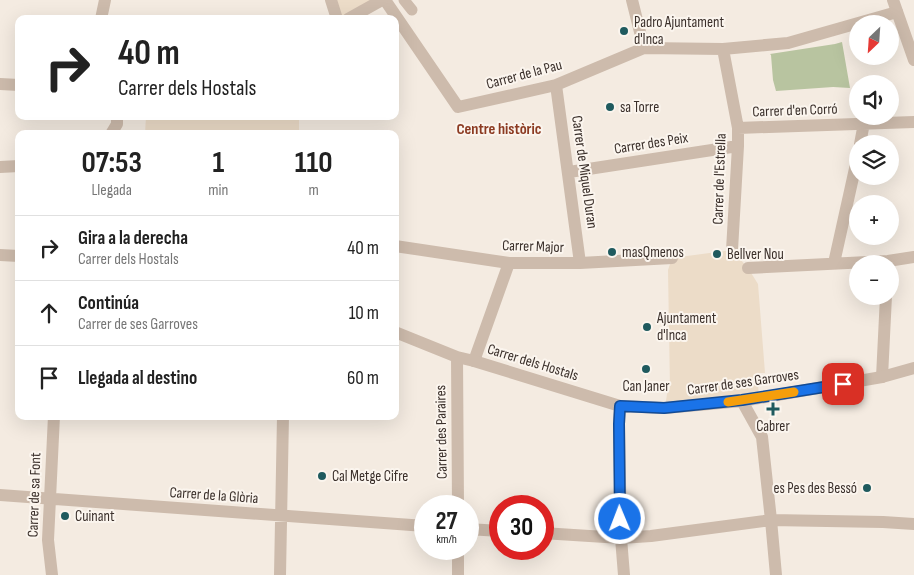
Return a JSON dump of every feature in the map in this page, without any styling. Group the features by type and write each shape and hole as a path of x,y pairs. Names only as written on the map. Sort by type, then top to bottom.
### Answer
{"street":[{"path":"101,15 105,0"},
{"path":"331,0 336,15"},
{"path":"355,15 383,0"},
{"name":"Carrer de la Pau","path":"383,0 394,15"},
{"path":"632,0 644,48"},
{"path":"895,6 914,60"},
{"name":"Carrer de la Pau","path":"399,23 458,107 556,85 644,48 723,49 788,43 895,6"},
{"name":"Carrer de l'Estrella","path":"723,49 738,128 732,250"},
{"path":"0,84 15,85"},
{"name":"Carrer de Miquel Duran","path":"556,85 580,263"},
{"name":"Carrer d'en Corró","path":"899,122 914,122"},
{"name":"Carrer d'en Corró","path":"738,128 849,124"},
{"name":"Carrer des Peix","path":"569,172 738,146"},
{"path":"0,168 15,166"},
{"path":"834,263 851,185"},
{"name":"Carrer Major","path":"399,247 509,263 580,263 672,258"},
{"path":"0,255 15,256"},
{"path":"899,260 914,257"},
{"path":"474,361 509,263"},
{"path":"748,268 849,263"},
{"path":"882,377 886,305"},
{"name":"Carrer dels Hostals","path":"399,334 457,357 620,406 664,408"},
{"name":"Carrer des Paraires","path":"457,357 458,495"},
{"name":"Carrer de ses Garroves","path":"664,408 742,400 882,377 914,368"},
{"path":"742,400 762,437 776,575"},
{"path":"620,406 621,538 624,575"},
{"name":"Carrer de sa Font","path":"49,574 48,540 54,420"},
{"path":"280,575 283,420"},
{"name":"Carrer de la Glòria","path":"0,495 414,525"},
{"path":"554,534 621,538 651,536 771,520 914,524"},
{"path":"458,560 458,575"}],"lane":[{"path":"404,0 412,10"}],"green space":[{"path":"842,42 849,88 833,87 776,91 770,54"}],"shaded area":[{"path":"331,0 382,0 346,15 336,15"},
{"path":"146,120 299,120 299,130 145,130"},
{"path":"732,250 748,268 758,284 765,373 760,373 758,384 759,397 665,408 667,394 670,389 668,270 672,258"}],"slow traffic":[{"path":"728,402 794,392"}],"place":[{"name":"Padro Ajuntament d'Inca","path":"624,31"},
{"name":"sa Torre","path":"610,107"},
{"name":"masQmenos","path":"612,252"},
{"name":"Bellver Nou","path":"717,254"},
{"name":"Ajuntament d'Inca","path":"647,327"},
{"name":"Can Janer","path":"646,369"},
{"name":"Cabrer","path":"773,409"},
{"name":"Cal Metge Cifre","path":"322,476"},
{"name":"es Pes des Bessó","path":"867,488"},
{"name":"Cuinant","path":"65,516"}],"district":[{"name":"Centre històric","path":"499,128"}],"route":[{"path":"620,519 620,406 664,408 742,400 843,384"}]}
